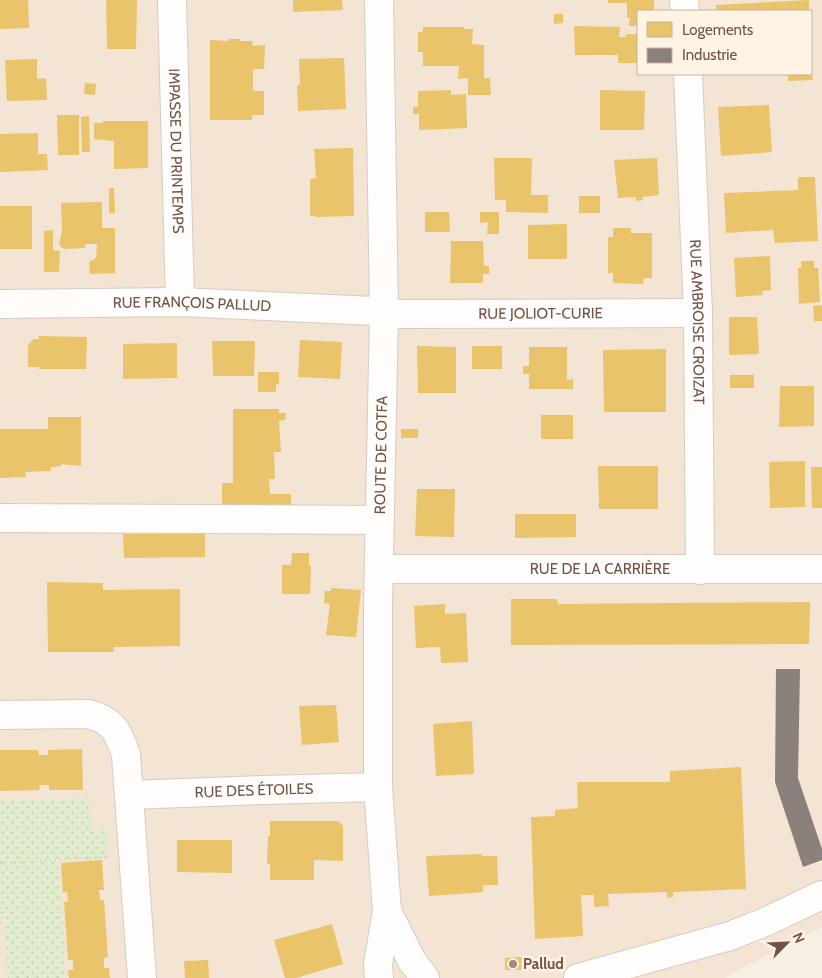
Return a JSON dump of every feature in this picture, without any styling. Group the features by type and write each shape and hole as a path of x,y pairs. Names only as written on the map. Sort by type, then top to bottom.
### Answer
{"street":[{"name":"IMPASSE DU PRINTEMPS","path":"172,0 180,302"},
{"name":"ROUTE DE COTFA","path":"379,0 384,312 379,569 378,787 387,911 378,964 379,978"},
{"name":"RUE AMBROISE CROIZAT","path":"688,75 698,313 700,570"},
{"name":"RUE FRANÇOIS PALLUD","path":"0,304 180,302 384,312"},
{"name":"RUE JOLIOT-CURIE","path":"384,312 398,314 698,313"},
{"path":"0,518 380,520"},
{"name":"RUE DE LA CARRIÈRE","path":"379,569 822,569"},
{"path":"0,715 89,714 103,718 114,728 121,740 126,755 142,978"},
{"name":"RUE DES ÉTOILES","path":"128,795 378,787"},
{"path":"578,978 730,936 822,895"},
{"name":"ROUTE DE COTFA","path":"387,911 412,961 425,978"}],"path":[{"path":"0,862 133,855"},
{"path":"0,908 1,926"}],"shaded area":[{"path":"0,0 822,0 822,927 724,978 0,978"}],"green space":[{"path":"89,798 92,829 107,829 108,858 59,861 66,978 8,978 4,915 0,914 0,801"}],"building: Logements":[{"path":"0,0 28,0 29,28 0,29"},
{"path":"106,0 137,0 136,49 107,49"},
{"path":"293,0 342,0 343,10 293,12"},
{"path":"608,0 654,0 654,10 637,10 637,26 629,26 630,17 627,18 627,3 608,3"},
{"path":"809,0 809,10 717,10 716,5"},
{"path":"554,14 563,14 563,23 554,24"},
{"path":"574,26 620,27 619,37 626,37 626,34 637,34 637,63 618,63 618,55 575,55"},
{"path":"423,27 464,27 464,29 473,29 472,44 484,45 484,78 490,78 491,95 468,95 468,78 458,79 459,66 423,66 423,52 418,52 418,32 423,32"},
{"path":"229,39 253,41 252,46 265,45 264,69 253,69 253,91 264,91 264,115 252,115 252,120 210,120 210,40 229,41"},
{"path":"344,58 346,109 298,111 299,59"},
{"path":"37,59 37,79 46,78 47,100 7,101 5,60"},
{"path":"812,74 813,80 788,81 788,75"},
{"path":"85,83 96,84 95,95 84,94"},
{"path":"451,90 451,95 466,94 467,128 419,130 419,114 413,114 413,107 418,107 418,91"},
{"path":"600,90 645,91 644,130 600,130"},
{"path":"769,105 772,152 721,156 718,107"},
{"path":"57,115 79,115 79,155 58,155"},
{"path":"89,116 90,152 82,152 81,117"},
{"path":"103,121 148,121 148,168 114,169 114,141 94,139 94,123 103,123"},
{"path":"38,133 38,154 47,154 48,170 0,172 0,134"},
{"path":"353,148 354,216 310,216 310,179 316,178 314,149"},
{"path":"494,158 532,158 531,195 548,195 548,213 506,212 506,200 495,200"},
{"path":"657,158 659,195 642,197 643,200 636,201 636,197 618,198 614,160"},
{"path":"798,177 815,177 818,241 775,243 773,230 726,233 724,193 798,190"},
{"path":"109,188 114,188 115,213 109,213"},
{"path":"579,196 600,196 600,213 579,213"},
{"path":"102,202 102,228 115,228 115,273 90,274 89,262 96,258 97,244 85,244 85,248 64,249 59,245 62,230 61,203"},
{"path":"0,206 32,206 32,249 0,249"},
{"path":"425,212 449,212 450,232 425,232"},
{"path":"480,212 499,212 499,234 487,234 488,222 480,223"},
{"path":"567,224 567,259 528,259 528,225"},
{"path":"613,228 631,228 631,233 652,233 652,278 644,278 643,284 613,283 613,273 608,273 608,237 613,237"},
{"path":"53,230 53,250 60,251 59,272 44,272 44,231"},
{"path":"451,241 483,241 484,266 489,266 489,274 483,274 483,283 450,283"},
{"path":"770,256 771,290 762,291 763,295 736,297 734,258"},
{"path":"801,261 814,261 814,268 818,268 820,302 799,304 798,268 801,268"},
{"path":"822,305 822,321 814,321 813,306"},
{"path":"729,317 757,317 759,354 729,355"},
{"path":"38,336 87,337 86,369 39,369 39,367 28,367 28,346 33,339 39,339"},
{"path":"300,340 342,342 340,379 298,377"},
{"path":"212,341 255,341 254,376 213,376"},
{"path":"177,343 177,378 123,379 123,344"},
{"path":"417,346 456,347 456,393 418,393"},
{"path":"472,346 502,346 502,369 472,369"},
{"path":"529,347 567,347 567,380 573,379 573,389 529,389 529,374 523,374 523,366 529,366"},
{"path":"666,349 666,412 604,412 603,350"},
{"path":"258,372 279,372 279,385 276,384 276,392 258,392"},
{"path":"730,375 754,375 754,388 730,388"},
{"path":"780,386 814,386 814,426 779,427"},
{"path":"233,409 279,409 279,413 286,413 285,420 279,421 281,452 274,452 275,479 269,479 270,494 291,494 291,508 222,508 222,483 233,483"},
{"path":"541,415 573,415 573,439 541,439"},
{"path":"48,417 81,417 81,466 61,464 62,466 51,467 51,471 25,472 26,477 0,478 0,429 48,429"},
{"path":"401,429 418,429 418,438 401,438"},
{"path":"805,461 805,507 770,508 769,462"},
{"path":"598,466 658,466 658,509 599,509"},
{"path":"811,467 822,467 822,508 812,508"},
{"path":"417,489 455,489 454,537 415,536"},
{"path":"515,514 576,514 576,537 515,538"},
{"path":"123,534 205,534 205,557 124,558"},
{"path":"292,553 309,553 309,566 311,566 310,594 282,594 282,565 291,565"},
{"path":"47,582 103,583 103,590 180,589 180,646 114,647 114,652 48,652"},
{"path":"331,588 361,590 356,637 326,635 330,604 324,603 325,591 331,591"},
{"path":"511,599 557,599 558,604 810,602 809,644 511,645"},
{"path":"445,604 445,614 466,613 468,662 441,663 440,647 416,648 414,606"},
{"path":"336,705 339,742 302,745 299,706"},
{"path":"472,721 474,774 436,776 433,724"},
{"path":"82,749 83,790 49,790 49,785 39,785 40,790 0,791 0,750 38,750 39,755 48,755 48,750"},
{"path":"741,767 746,889 673,892 673,897 667,898 667,892 608,894 609,906 594,907 594,895 581,895 583,936 535,939 531,817 555,816 555,810 578,808 577,782 670,782 670,771"},
{"path":"270,821 338,821 343,826 343,861 314,860 314,880 270,880 270,864 267,864"},
{"path":"177,840 232,840 232,873 177,872"},
{"path":"481,854 482,856 497,856 498,885 483,885 483,892 429,896 426,856"},
{"path":"102,860 104,890 99,890 100,900 104,900 108,957 104,958 104,968 109,968 110,978 69,978 68,970 73,970 73,960 68,960 64,902 68,902 67,892 63,893 61,863"},
{"path":"332,924 343,964 296,978 285,978 274,940"},
{"name":"Pallud","path":"522,957 522,970 505,970 505,958"},
{"path":"208,960 209,978 185,978 184,961"}],"building: Industrie":[{"path":"776,669 800,669 798,778 822,849 822,860 803,867 775,782"}],"place":[{"name":"Pallud","path":"513,964"}]}
